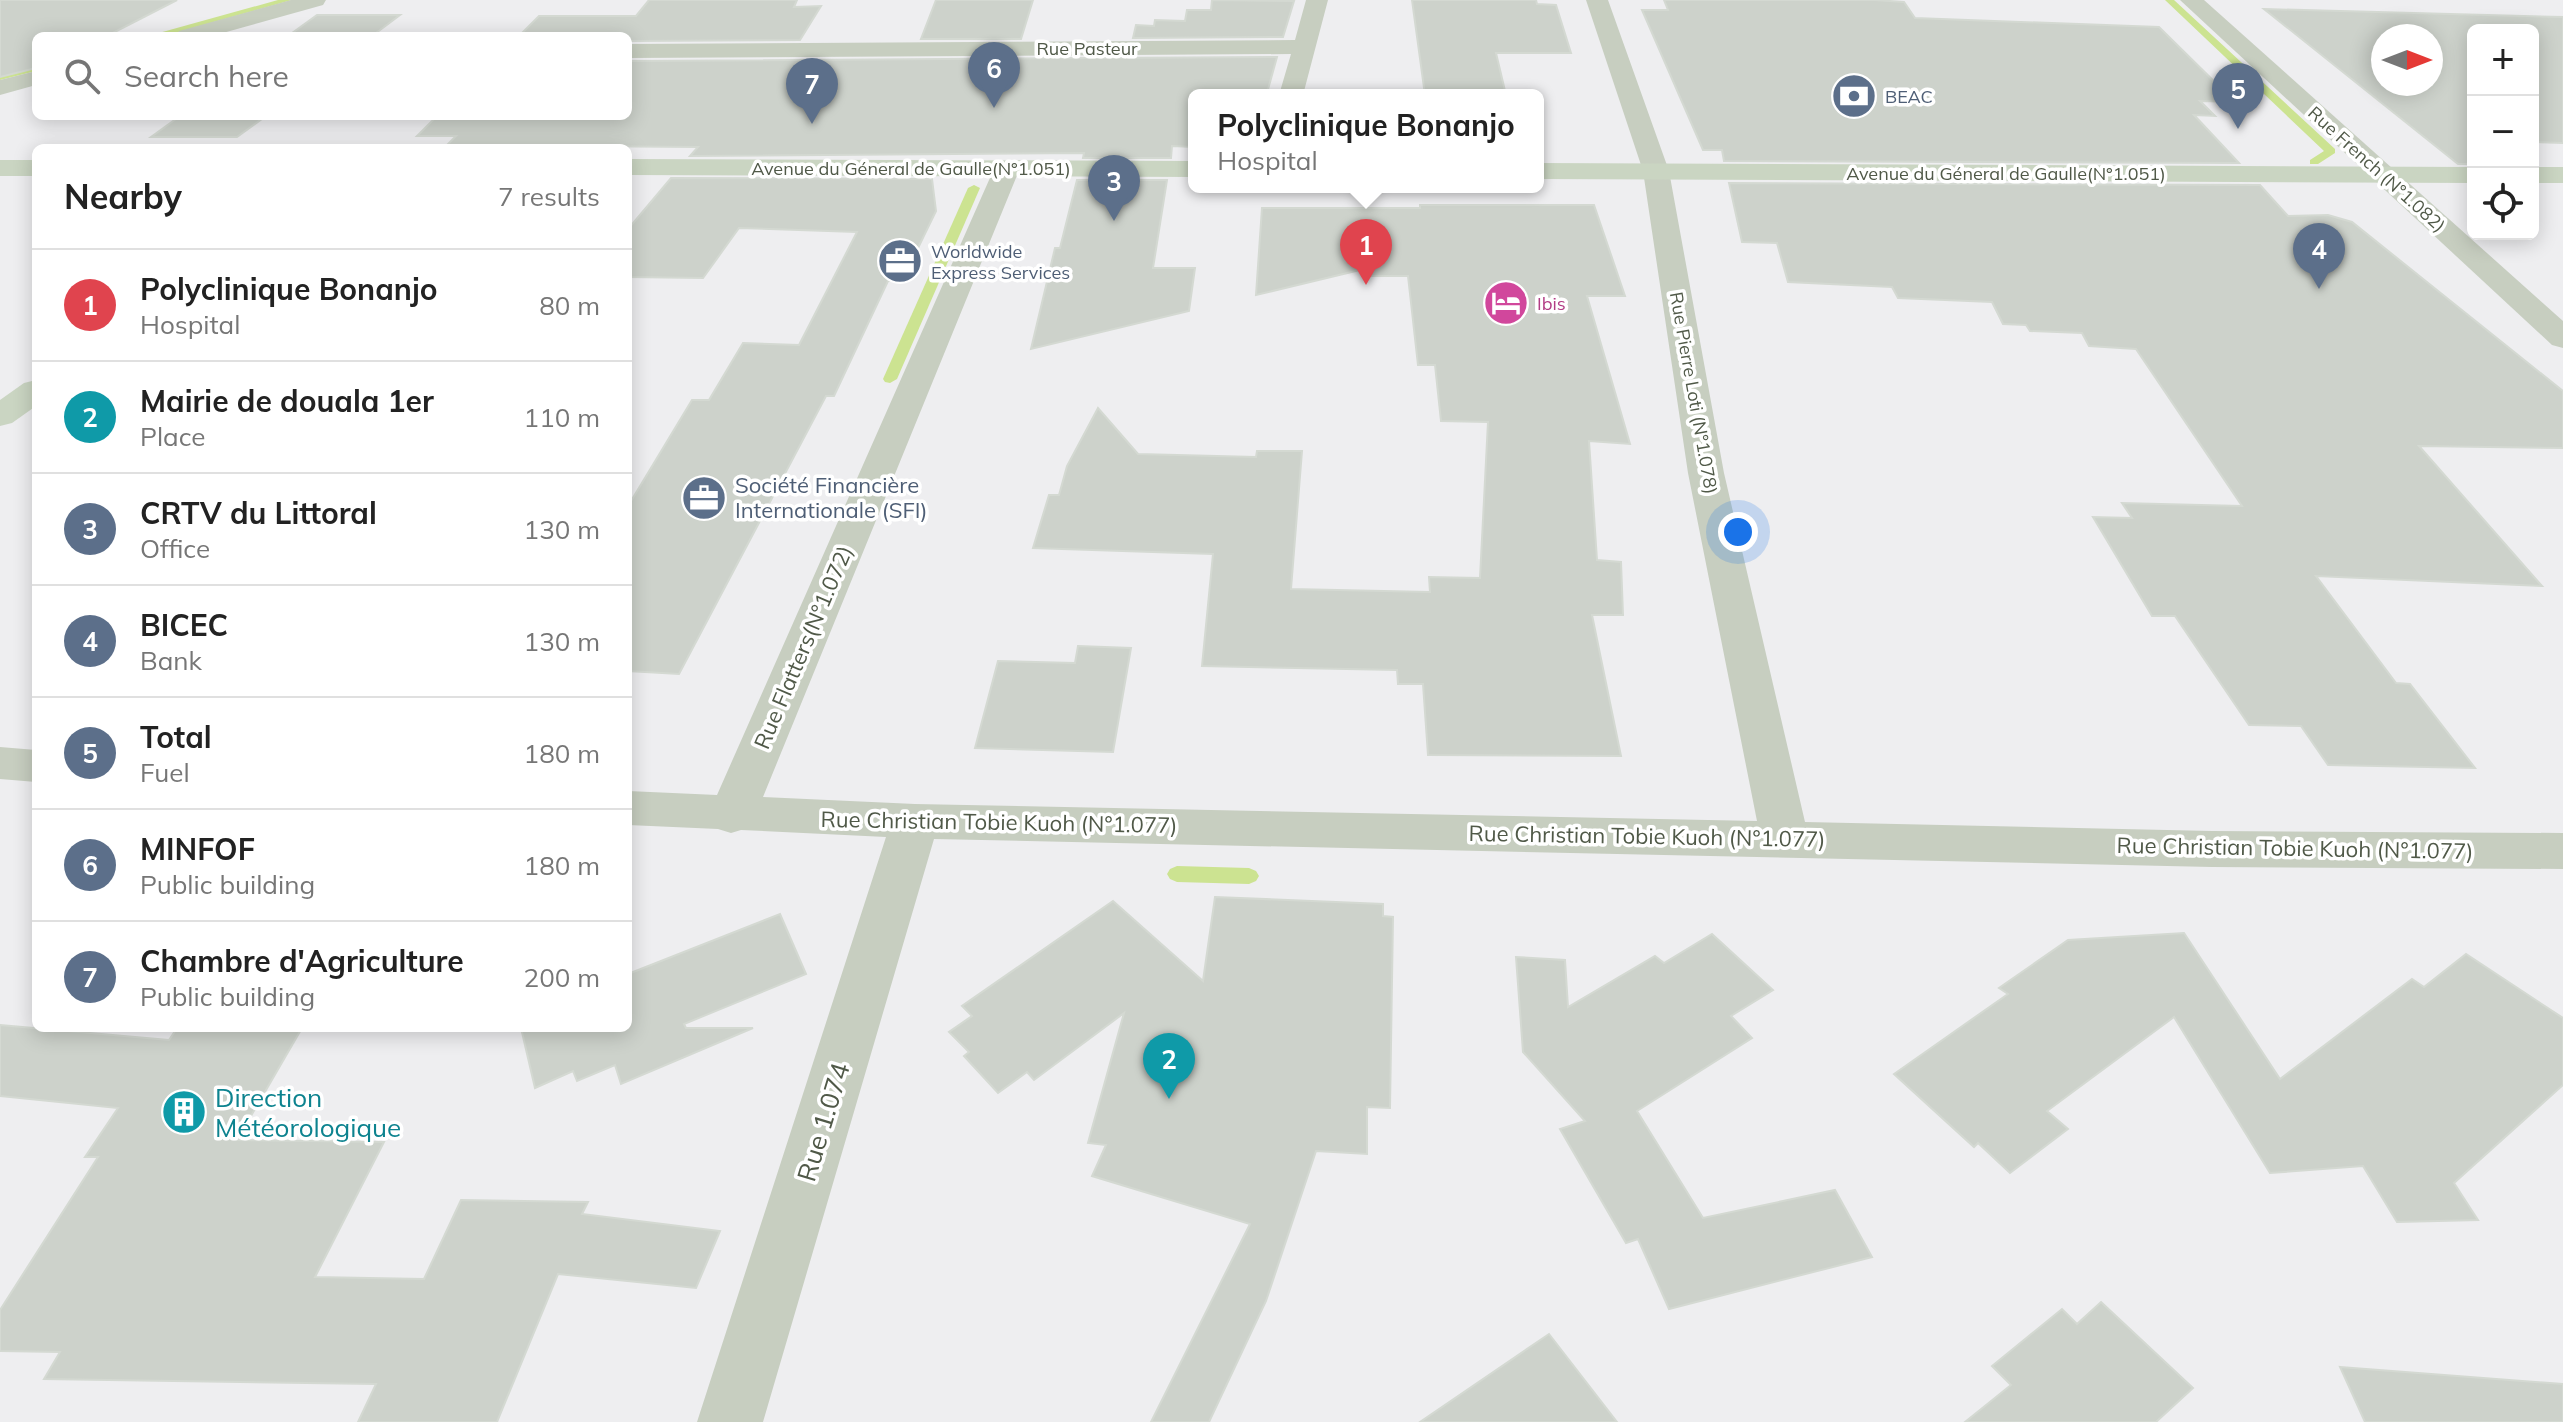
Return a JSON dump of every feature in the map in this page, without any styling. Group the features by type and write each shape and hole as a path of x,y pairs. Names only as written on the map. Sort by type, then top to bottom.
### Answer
{"main road":[{"name":"Avenue du Géneral de Gaulle(N°1.051)","path":"632,167 1188,169"},
{"path":"0,168 32,168"},
{"name":"Avenue du Géneral de Gaulle(N°1.051)","path":"1544,171 2467,175"},
{"path":"2539,175 2563,175"},
{"path":"0,416 32,393"}],"street":[{"path":"201,32 315,0"},
{"path":"1293,89 1317,0"},
{"name":"Rue Pierre Loti (N°1.078)","path":"1597,0 1656,171 1706,473 1785,839"},
{"name":"Rue French (N°1.082)","path":"2191,0 2563,338"},
{"name":"Rue Pasteur","path":"632,51 1306,47"},
{"path":"0,88 32,79"},
{"name":"Rue Flatters(N°1.072)","path":"731,816 1007,168"},
{"path":"0,763 32,766"},
{"name":"Rue Christian Tobie Kuoh (N°1.077)","path":"632,808 731,816 915,821 2212,849 2563,851"},
{"name":"Rue 1.074","path":"730,1422 915,821"}],"building":[{"path":"0,0 177,0 115,32 32,32 32,69 0,77"},
{"path":"649,0 797,0 794,7 821,6 800,40 632,41 632,32 523,32 539,16 636,16"},
{"path":"936,0 1033,0 1021,39 921,39"},
{"path":"1212,0 1294,1 1283,37 1133,38 1136,25 1154,26 1155,20 1185,21 1187,10 1211,10"},
{"path":"1412,0 1536,0 1537,4 1556,5 1571,53 1496,53 1505,89 1424,89"},
{"path":"1664,0 1875,0 1904,2 1915,18 2159,27 2235,102 2200,101 2215,116 2194,115 2239,163 1724,161 1722,150 1703,150 1642,10 1668,10"},
{"path":"2264,9 2563,17 2563,143 2539,142 2539,24 2467,24 2467,164 2458,164 2373,96 2443,96 2443,24 2371,24 2371,94"},
{"path":"317,15 400,15 377,32 294,32"},
{"path":"1277,57 1268,89 1188,89 1188,147 1172,146 1171,158 1083,158 1084,153 690,156 698,147 448,144 456,136 417,136 433,120 632,120 632,61"},
{"path":"174,120 260,120 237,137 151,137"},
{"path":"671,178 932,179 936,211 902,281 888,281 834,396 826,396 679,674 632,671 632,499 692,400 709,400 743,343 799,345 857,232 739,228 703,278 632,277 632,224"},
{"path":"1077,180 1167,180 1153,268 1195,268 1189,311 1031,349 1055,248 1060,248"},
{"path":"1729,183 2260,185 2288,216 2328,215 2352,222 2563,391 2563,448 2419,446 2542,586 2316,576 2396,683 2410,684 2475,768 2328,765 2301,726 2249,725 2175,616 2152,616 2093,517 2132,518 2122,503 2242,506 2136,349 2089,346 2082,333 2030,331 2026,325 2003,324 1992,302 1898,298 1892,287 1788,282 1777,243 1742,242"},
{"path":"1420,205 1594,205 1625,296 1587,296 1630,444 1589,441 1597,560 1621,562 1623,615 1592,615 1621,756 1428,755 1423,684 1398,684 1397,670 1202,666 1213,554 1033,548 1049,495 1059,495 1067,466 1098,408 1138,454 1256,457 1257,451 1302,451 1291,589 1430,592 1429,577 1480,578 1488,422 1441,421 1435,365 1418,365 1408,276 1362,276 1360,270 1256,295 1262,208 1420,208"},
{"path":"1078,646 1131,648 1113,752 975,748 998,661 1075,663"},
{"path":"1215,897 1383,904 1383,916 1393,917 1390,1108 1367,1107 1367,1154 1316,1151 1266,1301 1209,1422 1151,1422 1250,1224 1092,1176 1106,1145 1088,1143 1124,1013 1034,1080 1027,1072 998,1093 964,1056 969,1052 949,1032 972,1016 962,1006 1113,901 1203,981"},
{"path":"780,914 806,974 684,1024 686,1028 753,1028 621,1084 615,1065 577,1081 573,1071 535,1088 522,1032 632,1032 632,972"},
{"path":"2184,933 2280,1079 2412,979 2424,987 2466,954 2563,1018 2563,1085 2454,1183 2478,1220 2397,1222 2363,1166 2270,1173 2174,1017 2047,1111 2068,1129 2010,1173 1978,1143 1974,1147 1894,1074 2008,994 1999,988 2068,940"},
{"path":"1712,934 1773,990 1731,1016 1752,1038 1637,1111 1703,1218 1835,1190 1872,1257 1669,1309 1638,1239 1626,1243 1560,1129 1585,1121 1523,1052 1516,957 1565,960 1568,1007 1655,956 1664,963"},
{"path":"0,1025 32,1028 32,1032 79,1032 169,1040 174,1032 300,1032 237,1140 384,1142 315,1277 424,1279 461,1200 588,1202 582,1214 720,1231 696,1288 558,1274 497,1422 358,1422 376,1384 44,1379 60,1352 0,1351 0,1310 98,1157 85,1157 118,1108 0,1096"},
{"path":"2101,1302 2193,1388 2156,1422 1965,1422 2011,1385 1992,1366 2062,1309 2077,1324"},
{"path":"1549,1334 1617,1422 1420,1422"},
{"path":"2340,1367 2563,1384 2563,1422 2365,1422"}],"waterway":[{"path":"168,32 288,0"},
{"path":"2169,0 2331,151 2314,162"},
{"path":"0,77 32,69"},
{"path":"890,379 974,188"},
{"path":"1177,874 1249,876"}],"place":[{"name":"BEAC","path":"1854,96"},
{"name":"MINFOF","path":"994,108"},
{"name":"Chambre d'Agriculture","path":"812,124"},
{"name":"Total","path":"2238,129"},
{"name":"CRTV du Littoral","path":"1114,221"},
{"name":"Worldwide Express Services","path":"900,261"},
{"name":"Polyclinique Bonanjo","path":"1366,285"},
{"name":"BICEC","path":"2319,289"},
{"name":"Ibis","path":"1506,303"},
{"name":"Société Financière Internationale (SFI)","path":"704,498"},
{"name":"Mairie de douala 1er","path":"1169,1099"},
{"name":"Direction Météorologique","path":"184,1112"}]}
